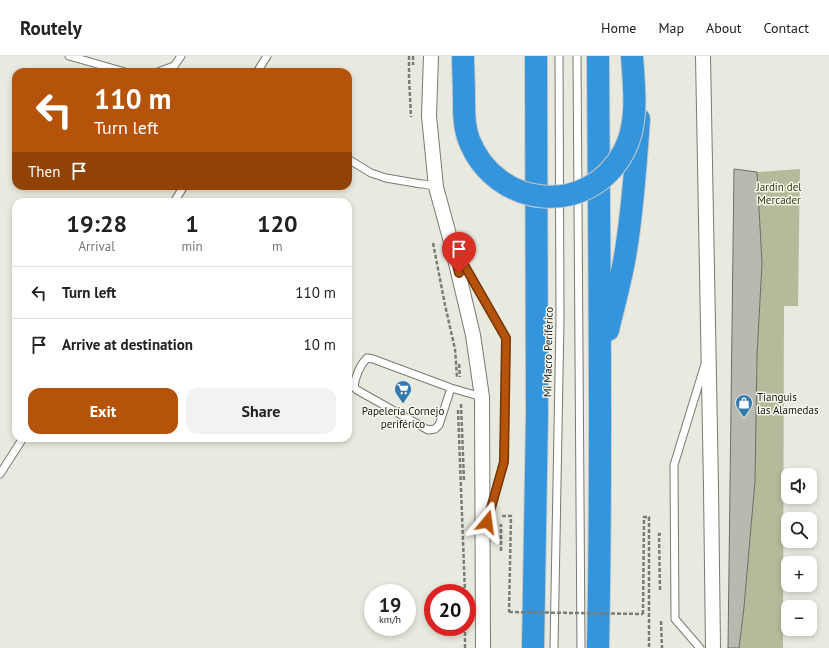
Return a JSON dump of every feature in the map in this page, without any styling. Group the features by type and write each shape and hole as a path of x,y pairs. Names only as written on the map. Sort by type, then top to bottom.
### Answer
{"highway":[{"path":"463,56 465,124 468,138 474,152 481,164 502,183 514,190 542,196 556,196 584,190 607,174 617,163 630,137 633,124 634,98 632,56"},
{"path":"532,643 537,413 536,56"},
{"path":"598,56 600,358 598,648"},
{"path":"600,358 621,280 626,250 638,144 642,56"}],"street":[{"path":"431,56 429,116 436,187 451,242 473,335 482,397 484,648"},
{"path":"703,56 713,648"}],"lane":[{"path":"69,56 112,68"},
{"path":"169,68 174,66 181,56"},
{"path":"260,68 267,56"},
{"name":"Mi Macro Periférico","path":"554,648 560,320 559,56"},
{"path":"577,56 581,648"},
{"path":"352,161 371,172 386,178 436,187"},
{"path":"451,242 506,338 504,462 483,537"},
{"path":"700,648 675,619 674,465 709,350"},
{"path":"456,389 439,425 435,430 428,430 357,390 354,387 354,381 363,362 367,358 482,397"},
{"path":"0,474 20,442"}],"path":[{"path":"409,56 409,84 412,119"},
{"path":"413,56 413,70"},
{"path":"414,92 415,122"},
{"path":"432,237 455,349 466,584"},
{"path":"436,243 444,281"},
{"path":"459,348 456,389 465,484"},
{"path":"501,516 510,516 509,612 643,614 644,517 649,517 649,648"},
{"path":"500,555 501,524"},
{"path":"467,584 468,562"},
{"path":"465,636 465,648"},
{"path":"468,636 468,648"}],"green space":[{"name":"Jardin del Mercader","path":"800,169 798,306 784,306 784,468 781,468 781,504 783,504 783,512 781,512 781,548 783,548 783,556 781,556 781,592 783,592 783,600 781,600 781,636 783,636 783,648 739,648 755,481 757,356 762,263 757,172"}],"building":[{"name":"Tianguis las Alamedas","path":"734,169 757,172 762,263 757,356 755,481 744,607 739,648 728,648"}],"place":[{"name":"Papelería Cornejo periférico","path":"403,404"},
{"name":"Tianguis las Alamedas","path":"744,418"}],"route":[{"path":"459,273 451,242 506,338 504,462 487,522"}]}
